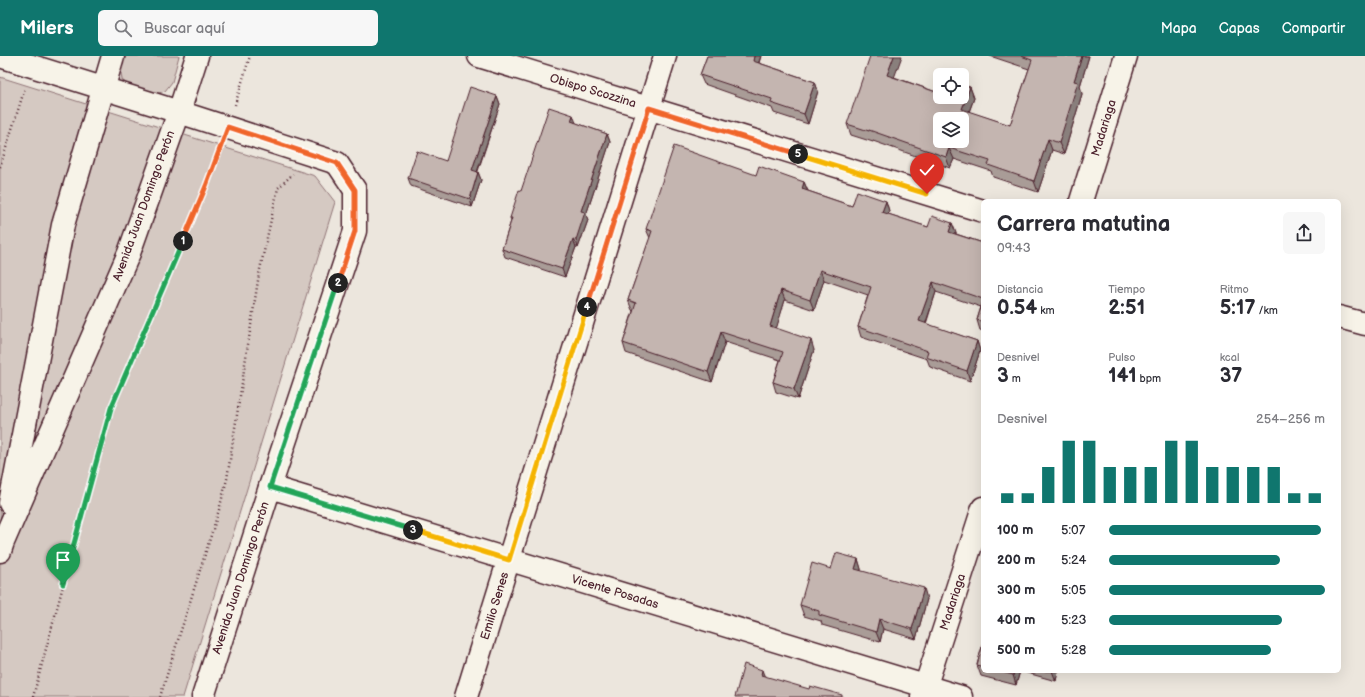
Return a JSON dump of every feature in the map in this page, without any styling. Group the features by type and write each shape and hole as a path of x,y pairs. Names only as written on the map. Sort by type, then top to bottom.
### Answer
{"street":[{"path":"0,56 179,112"},
{"name":"Avenida Juan Domingo Perón","path":"1,546 63,225 113,56"},
{"name":"Avenida Juan Domingo Perón","path":"1,546 129,253 179,112 197,56"},
{"name":"Obispo Scozzina","path":"478,56 981,210"},
{"name":"Emilio Senes","path":"466,697 665,56"},
{"name":"Madariaga","path":"1082,199 1126,56"},
{"name":"Avenida Juan Domingo Perón","path":"179,112 337,163 355,190 355,231 270,487 203,697"},
{"path":"1341,318 1365,324"},
{"name":"Vicente Posadas","path":"270,487 509,560 924,692 961,697"},
{"name":"Madariaga","path":"924,692 981,514"}],"path":[{"path":"32,697 111,408 206,186 228,127 250,56"},
{"path":"0,167 32,66"},
{"path":"160,697 219,510 227,479 259,274 278,188 311,155"}],"shaded area":[{"path":"126,56 179,56 172,82 165,91 156,94 127,84 122,80 121,73"},
{"path":"0,77 315,176 335,202 183,697 0,697"}],"building":[{"path":"707,56 754,56 753,61 815,82 804,114 771,103 772,99 700,75"},
{"path":"870,56 894,56 887,75 933,91 933,104 964,104 962,109 1010,125 1032,60 1021,56 1082,56 1074,81 1078,82 1059,143 1048,139 1034,181 988,165 990,161 949,148 946,157 847,124"},
{"path":"470,87 497,96 472,170 478,172 470,199 408,178 417,151 446,161"},
{"path":"549,107 573,115 571,121 607,134 581,211 585,212 576,240 573,239 562,269 502,249 519,190 521,191"},
{"path":"674,146 756,175 759,166 804,182 802,189 852,206 857,191 886,201 882,212 928,227 932,216 952,223 949,232 981,242 981,298 933,282 919,321 977,341 967,371 926,357 928,351 858,327 871,287 820,270 810,300 781,290 770,326 811,340 794,389 773,382 783,352 721,332 708,372 623,343 636,303 628,300 652,231 646,229"},
{"path":"981,307 981,321 977,320"},
{"path":"836,553 858,559 855,569 924,588 912,629 879,619 876,632 819,615 819,611 800,605 812,563 831,569"},
{"path":"981,650 981,666 977,665"},
{"path":"744,664 762,670 761,675 809,689 810,686 842,695 842,697 735,697"}],"route":[{"path":"63,584 111,408 206,186 228,127 337,163 355,190 355,231 270,487 509,560 649,108 927,194"}]}
